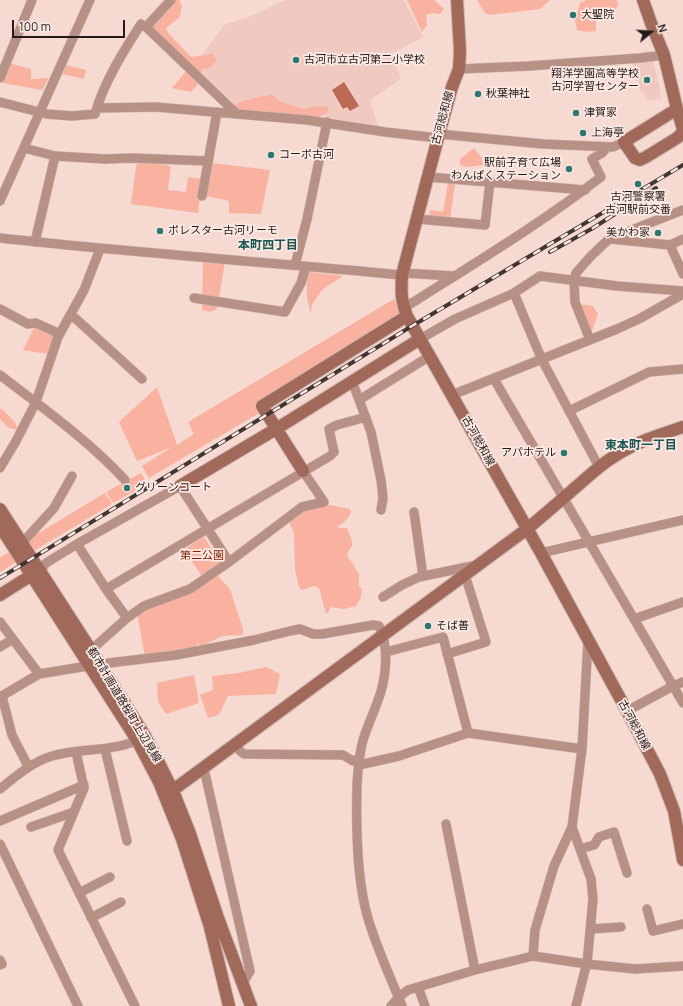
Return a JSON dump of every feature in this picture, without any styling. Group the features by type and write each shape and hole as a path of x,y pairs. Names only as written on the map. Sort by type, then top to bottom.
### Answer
{"street":[{"path":"0,78 32,0"},
{"path":"0,201 90,0"},
{"path":"146,27 171,0"},
{"name":"古河総和線","path":"457,0 460,51 458,69 438,136 403,274 401,293 405,312 526,529 541,553 660,774 679,816 683,860"},
{"path":"624,142 633,156 640,160 677,138 682,133 683,129 678,104 664,55 643,0"},
{"path":"0,102 48,114 72,116 95,114 113,72 141,24 146,27 237,114"},
{"path":"458,69 530,66 664,55"},
{"path":"97,108 156,107 327,122 385,132 543,144 606,147 619,145 678,104"},
{"path":"202,196 217,112"},
{"path":"295,265 307,219 327,122"},
{"path":"91,650 127,618 144,606 190,589 302,508 324,502 262,406 405,312 454,276 585,190 601,177 592,159 602,153 606,147"},
{"path":"24,148 55,156 105,160 132,158 208,161"},
{"path":"35,242 55,156"},
{"path":"428,177 585,190"},
{"path":"417,219 485,225 490,182"},
{"path":"590,340 575,302 574,280 576,273 610,239 683,210"},
{"path":"0,238 100,249 403,274 454,276"},
{"path":"610,239 670,245 683,239"},
{"path":"670,245 683,274"},
{"path":"0,468 36,402 60,334 84,290 100,249"},
{"path":"194,298 285,312 301,282 306,266"},
{"path":"0,595 36,573 46,564 77,544 180,486 276,429 420,339 456,319 514,293 540,276 617,286 683,291"},
{"path":"514,293 542,360 599,467"},
{"path":"452,395 542,360 639,319 683,294"},
{"path":"0,309 28,324 36,323 60,334"},
{"path":"70,317 75,318 142,379"},
{"path":"359,400 430,356"},
{"path":"569,411 649,372 683,369"},
{"path":"0,375 97,451 125,480"},
{"path":"494,379 683,702"},
{"path":"352,382 371,432 381,480 383,498 381,510"},
{"path":"106,589 334,452 329,429 337,425 366,417"},
{"path":"169,794 479,565 526,529 614,456 632,446 683,428"},
{"path":"22,543 54,508 72,476"},
{"path":"180,486 229,562"},
{"name":"都市計画道路桜町上辺見線","path":"0,509 22,543 36,573 141,738 189,831 230,953 251,1006"},
{"path":"414,512 423,576"},
{"path":"541,553 683,520"},
{"name":"都市計画道路桜町上辺見線","path":"0,526 36,573 91,650 95,665"},
{"path":"77,544 127,618"},
{"path":"382,597 407,582 423,576 479,565"},
{"path":"448,654 486,642 465,575"},
{"path":"634,619 683,602"},
{"path":"0,622 39,674"},
{"path":"28,766 12,734 1,697 39,674 95,665 176,655 295,630 313,634 322,634 373,624 379,626 383,635 386,652 382,685 378,702 364,737 359,762 357,786 358,835 363,895 368,915 384,965 402,1006"},
{"path":"386,652 443,637 468,733"},
{"path":"0,647 13,639"},
{"path":"533,956 535,930 552,873 572,828 582,749 588,641"},
{"path":"627,711 683,682"},
{"path":"236,745 244,754 343,755 353,761 359,762 399,756 468,733 582,749"},
{"path":"0,789 28,766 52,756 105,749 141,738"},
{"path":"105,749 127,841"},
{"path":"76,752 84,788 58,850 135,1006"},
{"path":"204,768 250,971 243,983"},
{"path":"0,821 84,785"},
{"name":"都市計画道路桜町上辺見線","path":"169,794 210,927 229,1006"},
{"path":"31,827 74,812"},
{"path":"446,824 475,970"},
{"path":"572,828 591,879 593,899 587,964 584,970 576,1006"},
{"path":"580,849 594,845 599,837 614,832 627,873"},
{"path":"0,844 78,1006"},
{"path":"79,893 110,877"},
{"path":"91,918 121,902"},
{"path":"647,908 653,931 683,924"},
{"path":"590,929 621,927"},
{"path":"391,1006 398,997 408,990 475,970 533,956 635,969 683,966"},
{"path":"0,960 2,964 0,965"},
{"path":"418,987 425,1006"}],"shaded area":[{"name":"古河市立古河第二小学校","path":"285,0 404,0 423,37 392,54 401,79 370,100 378,127 323,116 239,108 194,66 224,25 249,17"},
{"name":"翔洋学園高等学校 古河学習センター","path":"652,58 660,88 661,99 646,100 644,92 640,91 638,81 634,78 633,64 635,61"},
{"path":"344,82 359,106 350,111 347,107 343,109 332,90"}],"green space":[{"path":"179,0 182,6 179,18 166,28 168,33 191,57 212,54 217,60 210,68 202,69 200,75 162,39 163,37 159,34 150,35 148,20 167,2"},
{"path":"407,0 434,0 444,9 440,14 432,13 426,15 427,25 422,32"},
{"path":"477,0 550,0 540,9 489,15 485,13"},
{"path":"587,0 617,0 618,5 614,11 604,11 596,14 596,31 586,32 577,30 575,21 580,3"},
{"path":"9,63 31,69 31,79 49,78 42,90 3,83"},
{"path":"66,65 86,70 84,79 63,74"},
{"path":"187,70 200,82 191,92 172,88"},
{"path":"272,94 278,100 287,104 304,109 317,106 328,107 328,112 318,117 241,111 233,106 246,100"},
{"path":"474,148 482,158 483,165 466,167 460,165 460,159"},
{"path":"137,161 171,166 168,190 186,192 188,177 202,179 198,213 131,204"},
{"path":"211,163 270,170 261,214 229,213 229,201 206,196"},
{"path":"448,183 455,184 450,219 429,216 430,210 443,212"},
{"path":"203,260 225,262 217,309 210,312 202,310"},
{"path":"308,272 343,276 323,289 312,304 311,314 307,293"},
{"path":"394,299 402,315 256,403 261,412 149,478 142,466 172,447 137,461 119,422 157,387 177,445 194,434 188,422"},
{"path":"578,304 593,306 598,314 591,333"},
{"path":"35,326 56,335 48,354 23,350"},
{"path":"0,409 2,409 15,422 18,430 9,428 0,419"},
{"name":"グリーンコート","path":"141,473 147,484 113,503 106,492"},
{"path":"105,493 112,504 34,551 27,540"},
{"path":"325,504 350,509 351,513 349,517 338,526 339,528 347,528 352,541 352,546 347,553 359,574 359,586 362,589 361,597 356,606 344,609 330,607 326,614 319,588 314,586 302,590 299,587 295,569 294,533 289,522 300,511"},
{"name":"第二公園","path":"204,537 221,563 201,575 184,549"},
{"path":"12,550 19,560 0,572 0,558"},
{"path":"216,574 230,589 243,629 243,635 222,636 200,646 197,642 197,647 145,657 137,613 188,592 188,594 192,593"},
{"path":"266,667 280,674 276,694 228,696 219,715 208,718 200,695 213,690 212,676 239,673"},
{"path":"194,675 199,703 166,714 158,702 157,683"}],"railway":[{"path":"0,578 407,329 683,165"},
{"path":"550,252 593,228 656,188"}],"place":[{"name":"大聖院","path":"573,15"},
{"name":"古河市立古河第二小学校","path":"296,60"},
{"name":"翔洋学園高等学校 古河学習センター","path":"647,80"},
{"name":"秋葉神社","path":"478,94"},
{"name":"津賀家","path":"576,113"},
{"name":"上海亭","path":"583,133"},
{"name":"コーポ古河","path":"271,155"},
{"name":"駅前子育て広場 わんぱくステーション","path":"569,169"},
{"name":"古河警察署 古河駅前交番","path":"638,184"},
{"name":"ポレスター古河リーモ","path":"160,231"},
{"name":"美かわ家","path":"658,233"},
{"name":"アパホテル","path":"564,453"},
{"name":"グリーンコート","path":"127,488"},
{"name":"そば善","path":"428,626"}],"district":[{"name":"本町四丁目","path":"268,246"},
{"name":"東本町一丁目","path":"641,446"}]}
